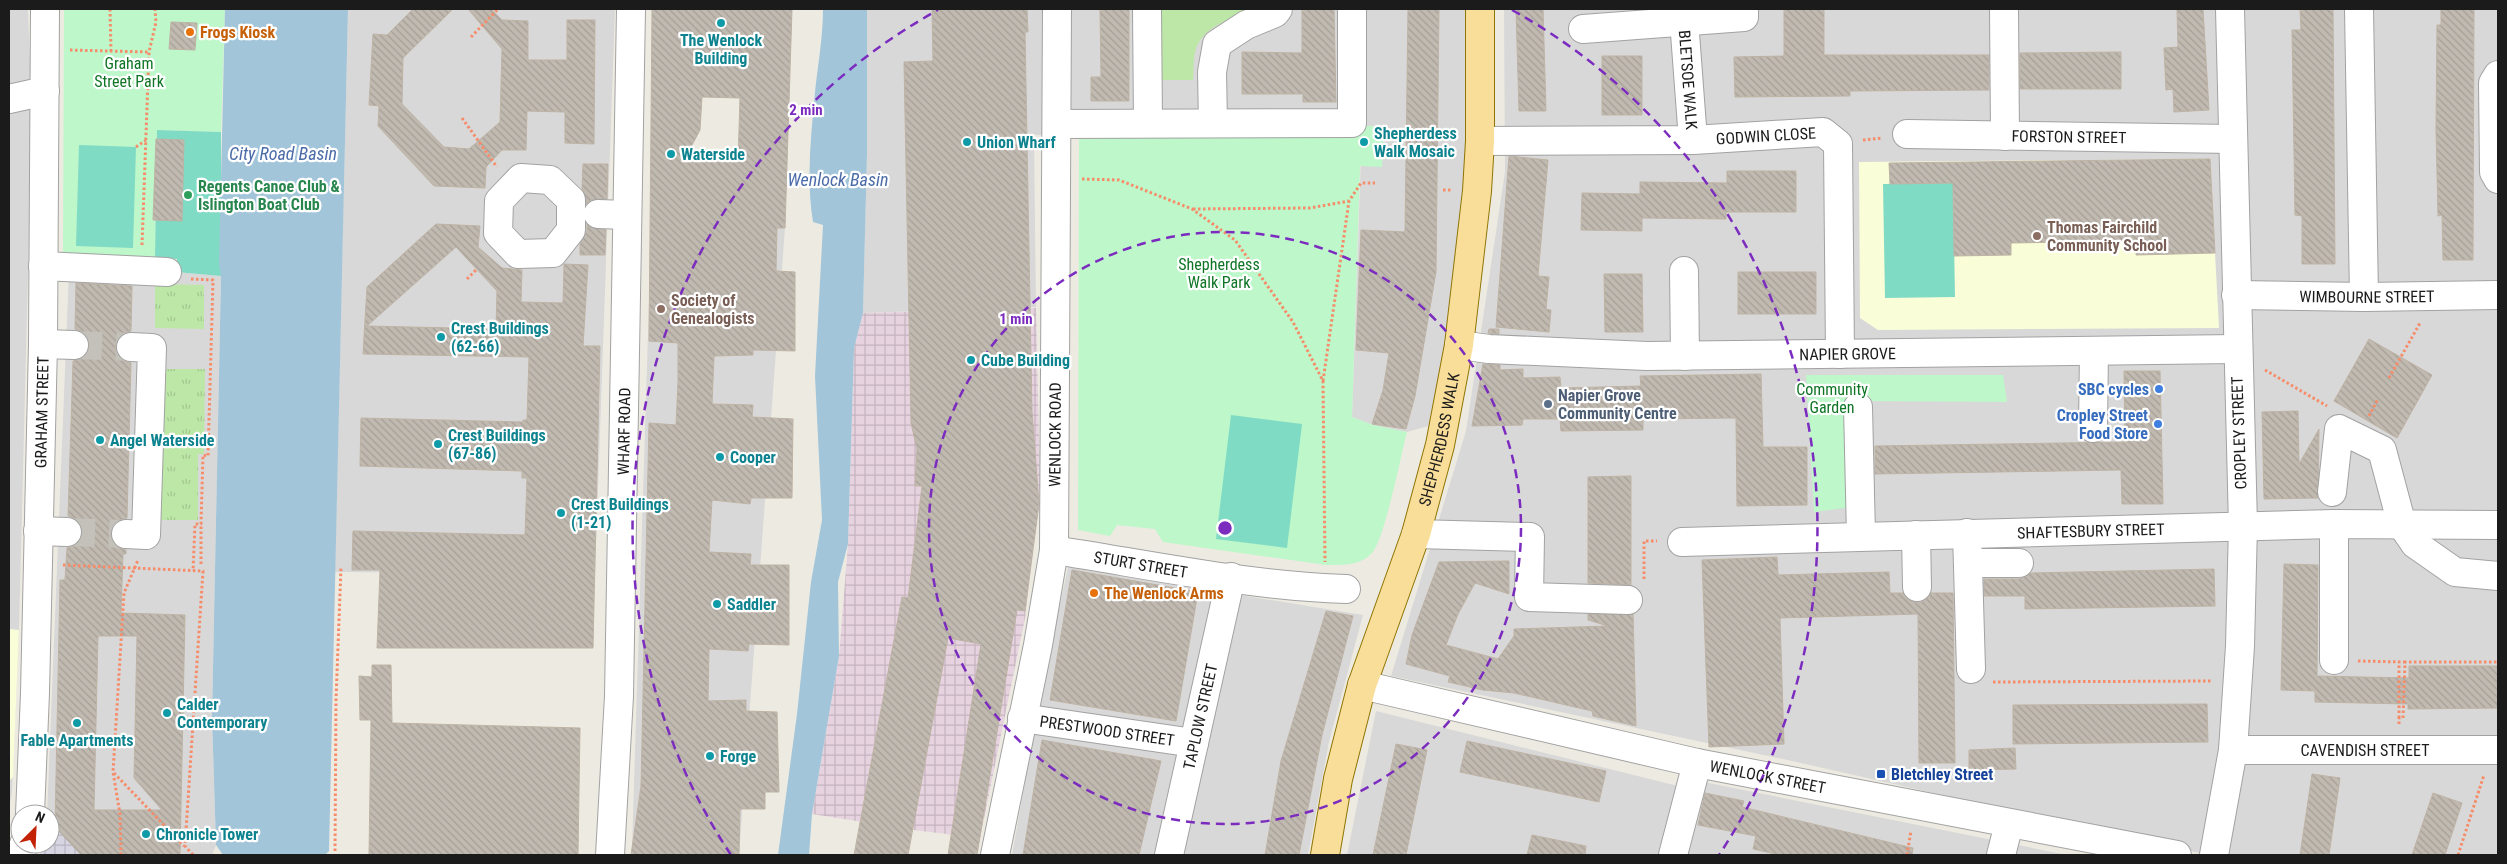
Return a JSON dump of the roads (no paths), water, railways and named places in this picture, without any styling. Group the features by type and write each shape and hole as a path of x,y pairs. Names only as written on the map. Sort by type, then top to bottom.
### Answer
{"main road":[{"name":"SHEPHERDESS WALK","path":"1325,855 1338,779 1362,686 1416,534 1440,445 1459,345 1478,192 1480,9"}],"street":[{"name":"GRAHAM STREET","path":"30,804 43,344 45,9"},
{"name":"WHARF ROAD","path":"610,855 619,696 631,9"},
{"name":"WENLOCK ROAD","path":"995,855 1038,645 1054,550 1057,9"},
{"path":"1146,9 1148,123"},
{"path":"1213,123 1212,72 1217,44 1246,25 1275,13 1278,9"},
{"path":"1057,124 1352,122 1352,9"},
{"name":"BLETSOE WALK","path":"1583,29 1744,17 1744,9"},
{"path":"2004,9 2005,136"},
{"name":"CROPLEY STREET","path":"2214,855 2233,750 2238,681 2243,526 2237,349 2230,9"},
{"path":"2360,9 2364,297"},
{"name":"BLETSOE WALK","path":"1684,20 1693,140"},
{"path":"2498,75 2493,82 2493,122 2494,172 2498,179"},
{"path":"9,99 45,91"},
{"name":"GODWIN CLOSE","path":"1480,141 1693,140 1823,132 1838,144 1840,354"},
{"name":"FORSTON STREET","path":"1907,134 2232,139"},
{"path":"587,214 571,230 553,254 518,254 498,233 499,201 521,178 550,180 587,214 627,215"},
{"path":"43,266 154,271"},
{"path":"1675,356 1684,271"},
{"name":"WIMBOURNE STREET","path":"2236,295 2364,297 2498,295"},
{"path":"43,344 74,345"},
{"name":"NAPIER GROVE","path":"1459,345 1489,349 1675,356 2237,349"},
{"path":"131,347 152,348 136,534"},
{"path":"2093,428 2094,351"},
{"path":"1858,407 1861,536"},
{"path":"2332,492 2339,429 2382,450 2402,524 2414,544 2456,572 2498,576"},
{"path":"2334,524 2334,660"},
{"name":"SHAFTESBURY STREET","path":"1682,542 2334,524 2498,525"},
{"path":"38,531 67,532"},
{"path":"1968,533 1971,669"},
{"path":"1416,534 1530,537 1530,597 1628,600"},
{"path":"1916,535 1917,587"},
{"name":"STURT STREET","path":"1054,550 1231,577 1333,589"},
{"path":"1968,563 2019,563"},
{"name":"TAPLOW STREET","path":"1169,855 1231,577"},
{"name":"WENLOCK STREET","path":"1362,686 1697,763 2177,855"},
{"name":"PRESTWOOD STREET","path":"1022,718 1194,742"},
{"name":"CAVENDISH STREET","path":"2233,750 2494,750"},
{"path":"1673,855 1697,763"},
{"path":"2001,855 2009,824"}],"water":[{"name":"City Road Basin","path":"225,9 348,9 329,851 325,855 223,855 216,845 212,717"},
{"name":"Wenlock Basin","path":"823,9 867,9 867,154 863,313 854,348 848,544 838,582 839,656 812,814 809,855 778,855 797,714 811,582 822,520 815,376 823,225 813,222 810,190 810,157"}],"tunnel":[{"path":"74,345 131,347"},
{"path":"67,532 126,534"}],"place":[{"name":"The Wenlock Building","path":"721,23"},
{"name":"Frogs Kiosk","path":"190,32"},
{"name":"Union Wharf","path":"967,142"},
{"name":"Shepherdess Walk Mosaic","path":"1364,142"},
{"name":"Waterside","path":"671,154"},
{"name":"Regents Canoe Club & Islington Boat Club","path":"188,195"},
{"name":"Thomas Fairchild Community School","path":"2037,236"},
{"name":"Society of Genealogists","path":"661,309"},
{"name":"Crest Buildings (62-66)","path":"441,337"},
{"name":"Cube Building","path":"971,360"},
{"name":"SBC cycles","path":"2159,389"},
{"name":"Napier Grove Community Centre","path":"1548,404"},
{"name":"Cropley Street Food Store","path":"2158,424"},
{"name":"Angel Waterside","path":"100,440"},
{"name":"Crest Buildings (67-86)","path":"438,444"},
{"name":"Cooper","path":"720,457"},
{"name":"Crest Buildings (1-21)","path":"561,513"},
{"name":"The Wenlock Arms","path":"1094,593"},
{"name":"Saddler","path":"717,604"},
{"name":"Calder Contemporary","path":"167,713"},
{"name":"Fable Apartments","path":"77,723"},
{"name":"Forge","path":"710,756"},
{"name":"Bletchley Street","path":"1881,774"},
{"name":"Chronicle Tower","path":"146,834"}],"park label":[{"name":"Graham Street Park","path":"129,72"},
{"name":"Shepherdess Walk Park","path":"1219,273"},
{"name":"Community Garden","path":"1832,398"}]}
